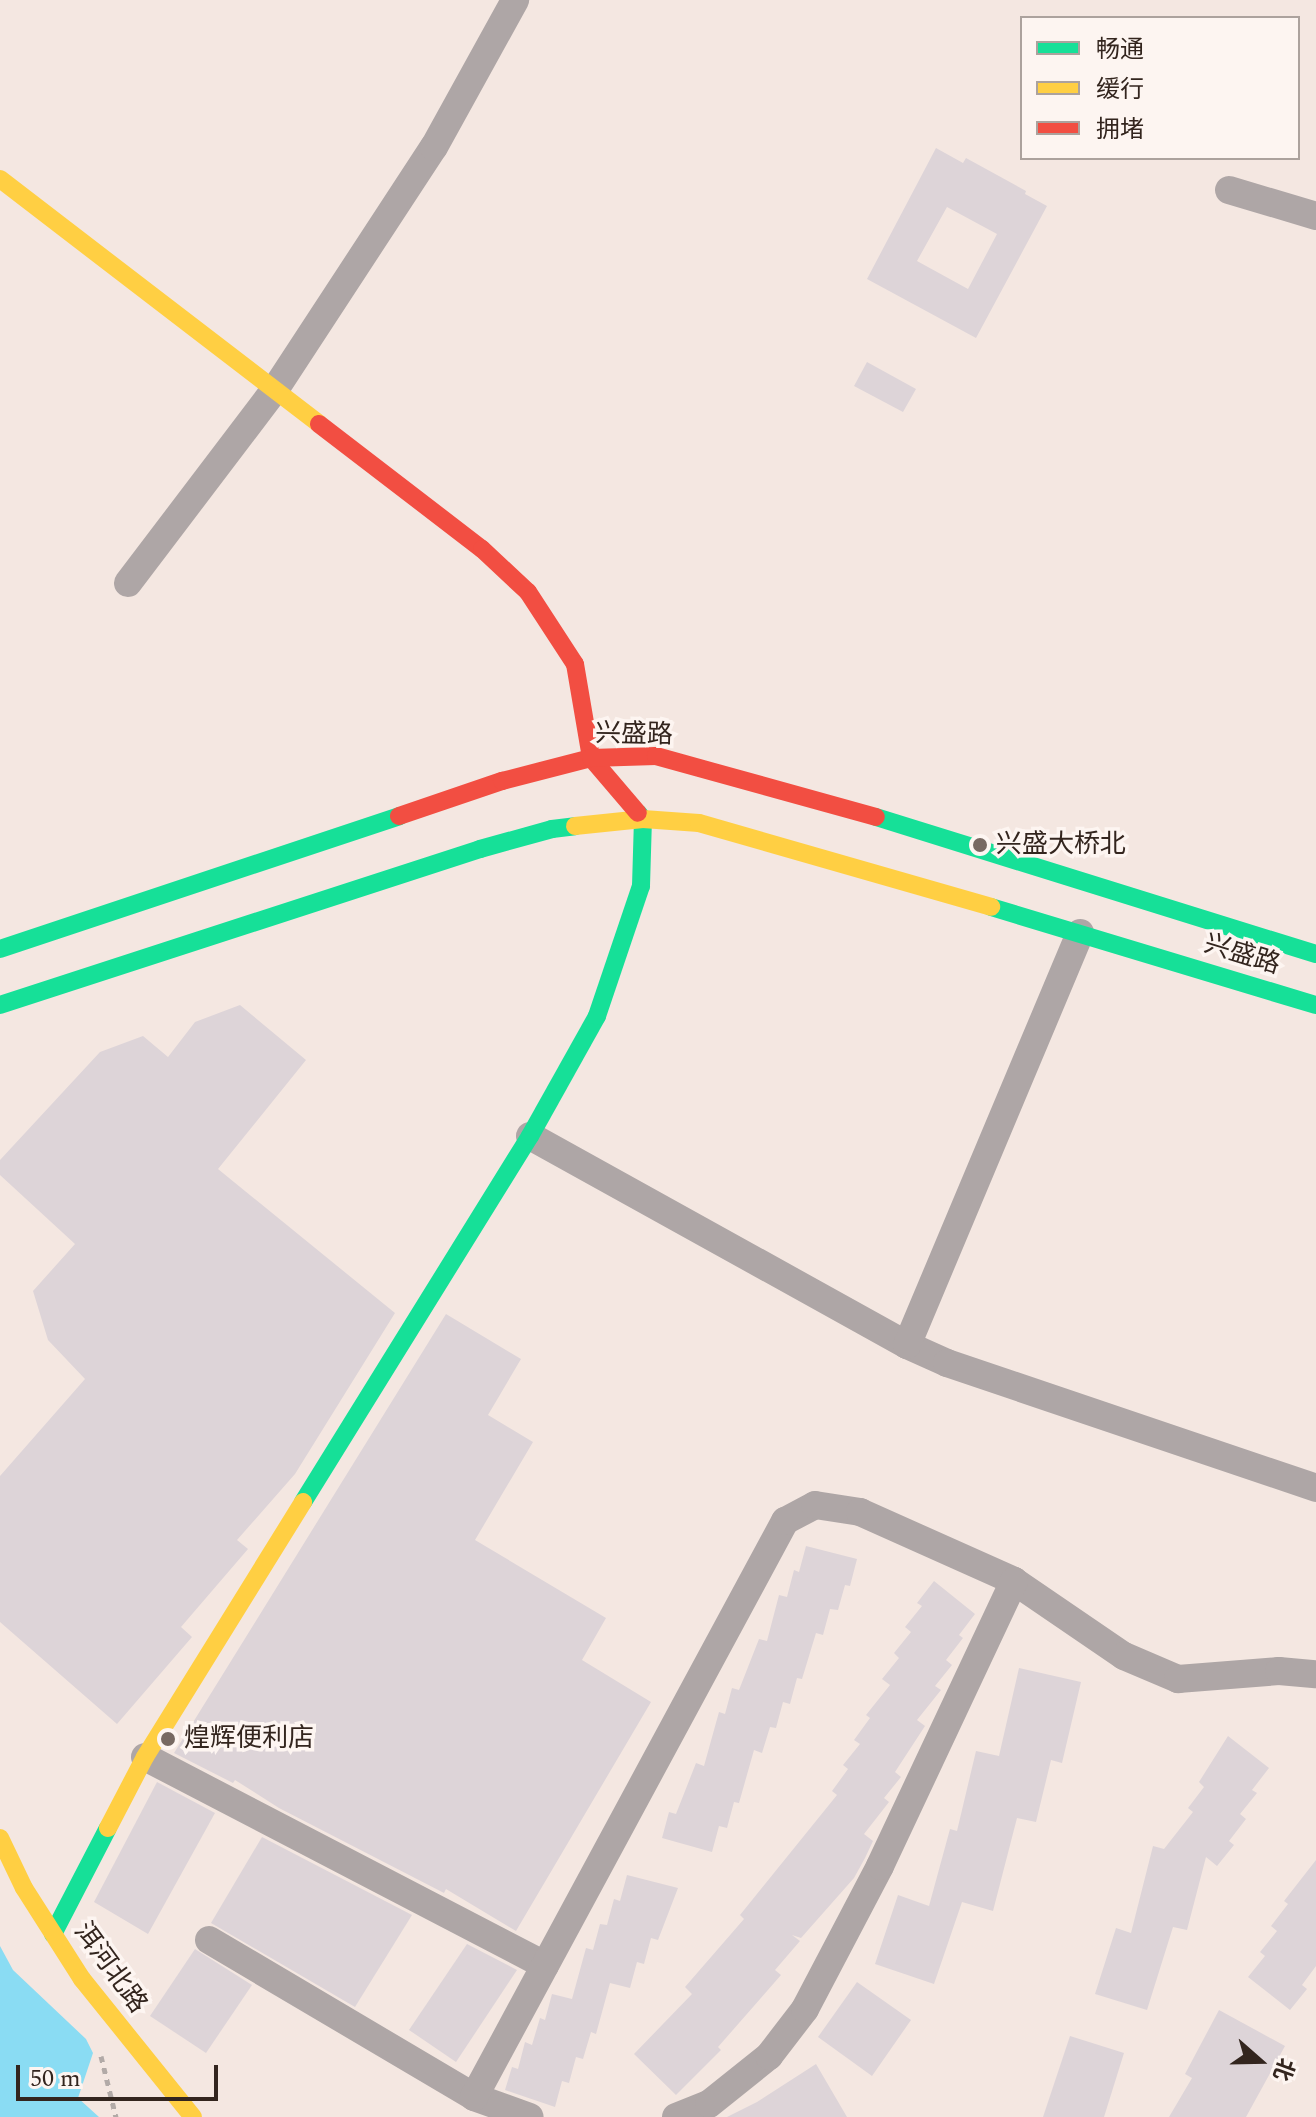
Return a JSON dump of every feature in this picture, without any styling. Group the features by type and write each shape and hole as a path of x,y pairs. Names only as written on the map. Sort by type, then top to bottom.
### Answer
{"street":[{"path":"128,583 276,388 434,147 515,0"},
{"path":"0,179 482,549 528,592 575,664 591,758 643,819 641,886 620,956 597,1016 530,1136 145,1757 53,1934"},
{"path":"1229,190 1316,216"},
{"name":"兴盛路","path":"2,947 502,781 591,758 656,756 697,764 1316,954"},
{"name":"兴盛路","path":"5,1007 480,849 552,829 643,819 699,823 1316,1005"},
{"path":"907,1345 1080,933"},
{"path":"530,1136 907,1345 947,1363 1316,1488"},
{"path":"474,2097 785,1521 815,1505 860,1512 1014,1581 1124,1656 1178,1679 1279,1671 1316,1674"},
{"path":"676,2117 709,2104 769,2056 805,2009 880,1866 1014,1581"},
{"path":"145,1757 545,1965"},
{"name":"洱河北路","path":"0,1838 24,1888 82,1979 193,2117"},
{"path":"209,1940 474,2097 530,2117"}],"path":[{"path":"98,2046 116,2117"}],"water":[{"path":"0,1946 13,1970 86,2039 93,2053 78,2098 99,2117 0,2117"}],"building":[{"path":"936,148 963,163 966,158 1047,206 976,338 867,279","holes":["947,207 997,234 968,289 917,261"]},
{"path":"867,362 916,389 903,412 854,386"},
{"path":"240,1005 306,1060 218,1169 395,1313 295,1474 237,1540 248,1549 181,1627 192,1637 117,1724 0,1622 0,1476 85,1379 48,1340 33,1291 75,1244 0,1175 0,1160 100,1052 143,1036 168,1057 195,1022"},
{"path":"446,1314 521,1359 488,1415 533,1442 475,1540 606,1618 582,1660 651,1702 516,1931 446,1889 444,1893 279,1808 235,1780 233,1783 174,1753"},
{"path":"806,1546 857,1559 850,1586 845,1585 838,1610 830,1609 823,1635 816,1633 802,1679 797,1678 790,1704 783,1702 776,1728 770,1727 762,1753 754,1750 739,1803 734,1802 727,1828 719,1826 712,1852 662,1838 669,1812 676,1814 696,1763 704,1766 719,1712 725,1714 732,1688 739,1690 759,1639 767,1641 779,1595 787,1597 794,1570 799,1572"},
{"path":"934,1581 975,1614 959,1635 963,1638 946,1660 952,1665 935,1686 941,1690 917,1720 925,1726 895,1772 901,1777 884,1798 889,1802 864,1834 873,1841 865,1858 854,1878 801,1938 792,1935 800,1941 775,1970 781,1975 718,2047 721,2050 676,2095 634,2054 692,1994 685,1987 744,1919 740,1915 837,1795 832,1791 848,1769 843,1765 860,1744 854,1740 870,1718 866,1715 890,1685 882,1679 899,1658 894,1653 911,1632 905,1627 922,1606 917,1603"},
{"path":"1019,1668 1081,1682 1062,1763 1051,1760 1036,1822 1017,1818 993,1911 962,1902 934,1984 875,1964 898,1895 929,1906 950,1829 957,1831 976,1751 999,1756"},
{"path":"1228,1736 1269,1768 1252,1790 1257,1793 1240,1814 1246,1819 1229,1841 1234,1845 1217,1866 1206,1857 1187,1930 1173,1927 1147,2010 1095,1994 1116,1928 1131,1933 1153,1846 1164,1849 1193,1812 1188,1808 1204,1787 1199,1782"},
{"path":"157,1782 215,1813 148,1934 94,1902"},
{"path":"262,1837 412,1915 355,2007 211,1923"},
{"path":"1316,1860 1316,1966 1302,1985 1307,1989 1290,2010 1248,1977 1265,1956 1260,1952 1277,1931 1271,1926 1288,1904 1284,1901"},
{"path":"627,1875 678,1888 658,1940 651,1938 644,1964 637,1962 630,1988 610,1983 596,2034 591,2032 583,2059 576,2057 569,2083 562,2081 555,2107 505,2090 512,2067 518,2069 525,2042 532,2045 540,2018 545,2020 552,1994 572,1999 586,1948 593,1950 600,1924 607,1925 614,1899 620,1901"},
{"path":"467,1944 517,1970 456,2062 409,2030"},
{"path":"195,1949 252,1985 206,2053 150,2016"},
{"path":"857,1982 911,2020 872,2076 818,2037"},
{"path":"1219,2010 1285,2046 1246,2117 1169,2117 1192,2078 1185,2074"},
{"path":"1070,2036 1124,2053 1104,2117 1043,2117"},
{"path":"816,2064 847,2117 727,2117 757,2102"}],"traffic: fast":[{"path":"303,1502 530,1136 597,1016 641,886 643,819 638,813"},
{"path":"0,949 399,816"},
{"path":"876,817 1316,954"},
{"path":"0,1005 480,849 552,829 575,826"},
{"path":"991,907 1316,1005"},
{"path":"53,1934 108,1828"}],"traffic: slow":[{"path":"0,179 319,424"},
{"path":"575,826 643,819 699,823 991,907"},
{"path":"108,1828 145,1757 303,1502"},
{"path":"0,1838 24,1888 82,1979 193,2117"}],"traffic: jam":[{"path":"319,424 482,549 528,592 575,664 591,758 638,813"},
{"path":"399,816 502,781 591,758 656,756 876,817"}],"place":[{"name":"兴盛大桥北","path":"980,845"},
{"name":"煌辉便利店","path":"168,1739"}]}
